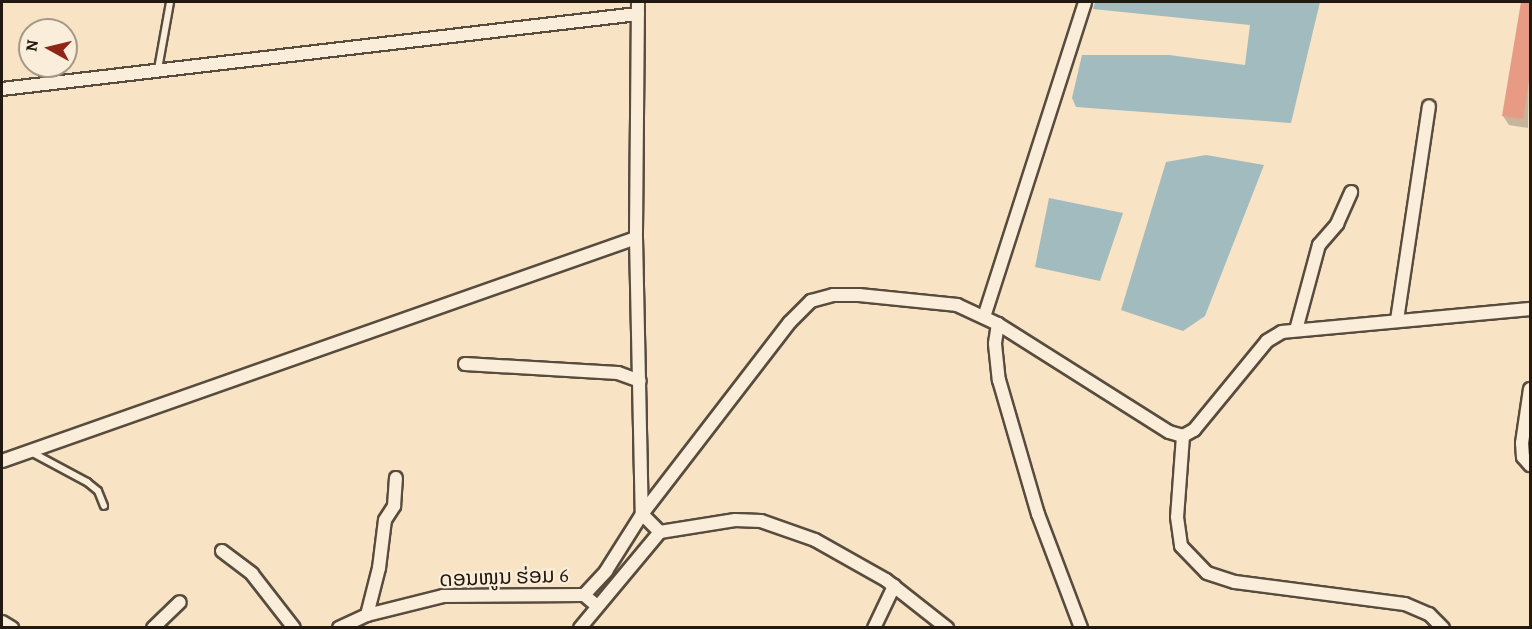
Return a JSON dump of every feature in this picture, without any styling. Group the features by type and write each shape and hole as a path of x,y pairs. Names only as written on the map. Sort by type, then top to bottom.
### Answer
{"street":[{"path":"984,317 1085,2"},
{"path":"2,89 638,8 636,238 642,514 660,532"},
{"path":"1397,320 1429,106"},
{"path":"1296,330 1319,245 1337,224 1351,192"},
{"path":"2,460 636,238"},
{"path":"584,594 631,536 642,514 790,322 811,302 833,295 913,298 957,305 998,324 1168,432 1183,436 1194,429 1267,341 1282,332 1530,309"},
{"path":"998,324 995,344 999,380 1038,514 1081,627"},
{"path":"465,364 618,373 640,381"},
{"path":"1530,389 1522,443 1523,458 1530,465"},
{"path":"1183,436 1177,517 1181,546 1207,573 1235,582 1405,604 1429,614 1443,627"},
{"path":"367,615 379,568 385,520 394,506 396,478"},
{"path":"580,627 660,532 714,520 760,521 815,540 894,586 947,627"},
{"path":"222,551 252,574 294,627"},
{"path":"874,627 894,586"},
{"name":"ດອນໜູນ ຮ່ອມ 6","path":"339,627 367,615 443,596 584,594 597,606"},
{"path":"153,627 180,602"},
{"path":"2,622 12,627"}],"lane":[{"path":"158,69 170,2"},
{"path":"28,451 87,482 98,491 104,506"}],"water":[{"path":"1095,2 1320,2 1291,123 1076,107 1072,98 1082,55 1169,55 1245,65 1250,25 1093,9"},
{"path":"1206,155 1264,165 1205,316 1183,331 1121,310 1166,162"},
{"path":"1049,198 1123,213 1100,281 1035,267"}],"building":[{"path":"1521,2 1530,2 1530,73 1523,119 1502,116"}]}
